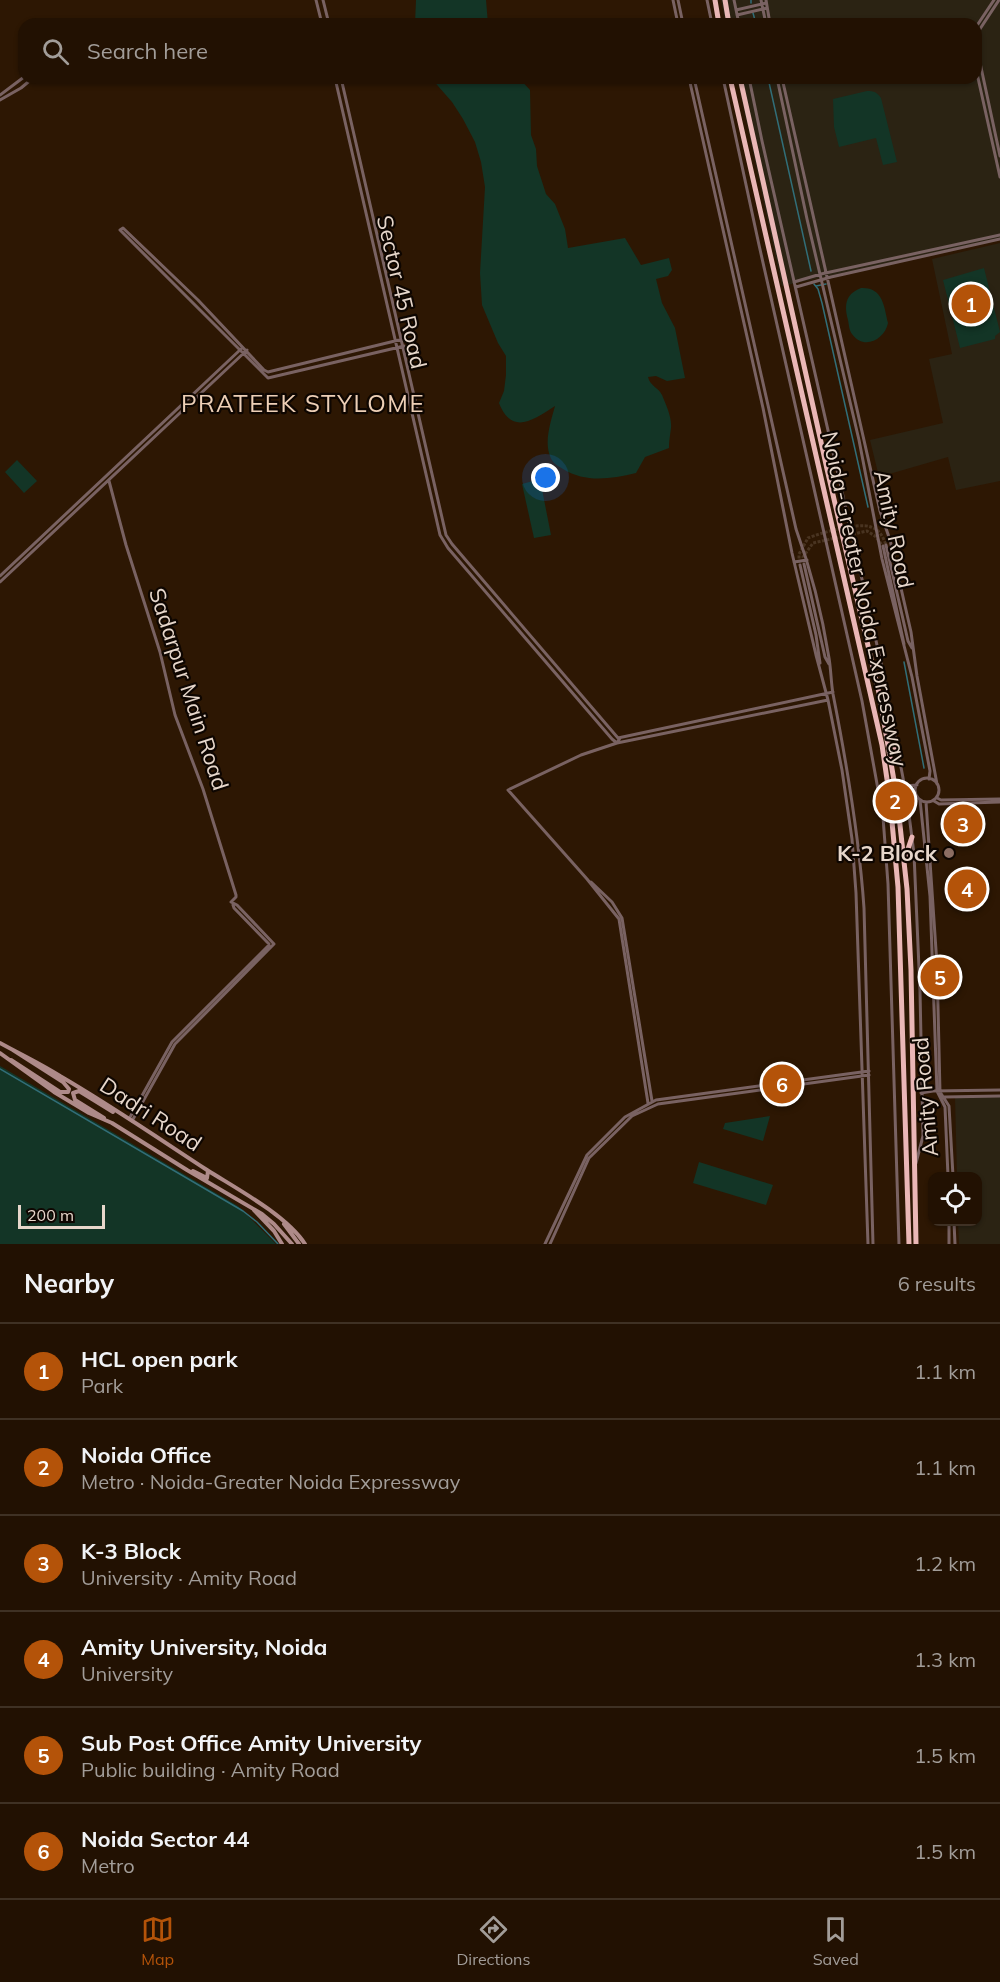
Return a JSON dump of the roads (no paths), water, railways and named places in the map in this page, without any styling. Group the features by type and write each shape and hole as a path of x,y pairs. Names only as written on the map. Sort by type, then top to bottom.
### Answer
{"highway":[{"path":"715,0 718,18"},
{"path":"725,0 728,18"},
{"name":"Noida-Greater Noida Expressway","path":"731,84 882,745 898,887 909,1244"},
{"name":"Noida-Greater Noida Expressway","path":"741,84 879,693 897,798 904,860 911,970 916,1244"},
{"path":"886,737 899,753"},
{"path":"904,860 912,837"}],"main road":[{"name":"Dadri Road","path":"0,1042 61,1076 131,1120 256,1200 280,1219"},
{"path":"3,1056 14,1060 60,1092 68,1092 69,1089 63,1082 10,1048"},
{"name":"Dadri Road","path":"3,1056 54,1092 107,1121 251,1208"},
{"path":"107,1121 96,1111 75,1100 73,1094 79,1091 119,1113"},
{"path":"187,1170 207,1178 208,1170"},
{"path":"251,1208 262,1214 292,1244"},
{"path":"251,1208 274,1231 282,1244"},
{"path":"280,1219 299,1244"},
{"path":"280,1219 295,1231 305,1244"}],"street":[{"path":"316,0 320,18"},
{"path":"323,0 328,18"},
{"path":"673,0 677,18"},
{"path":"678,0 682,18"},
{"path":"734,0 738,18"},
{"path":"982,18 994,0"},
{"path":"982,27 999,0"},
{"path":"706,1 710,18"},
{"path":"736,10 764,2 767,18"},
{"path":"737,15 765,9"},
{"path":"982,72 1000,156"},
{"path":"0,95 18,81"},
{"path":"0,100 24,84"},
{"name":"Sector 45 Road","path":"336,84 442,539 616,738"},
{"name":"Sector 45 Road","path":"342,84 403,339 446,535 616,738"},
{"path":"689,84 763,408 794,562 827,694 842,770 855,878 868,1244"},
{"path":"695,84 796,529 808,560 848,765 861,858 873,1244"},
{"path":"724,84 861,696 880,797 888,884 899,1244"},
{"path":"750,84 882,667 905,786 912,837 919,958 923,1137 914,1171"},
{"path":"778,84 823,273"},
{"path":"783,84 823,273"},
{"path":"979,84 1000,177"},
{"path":"403,339 272,372 264,370 247,350 124,229 120,230 268,378 404,346"},
{"path":"794,282 823,273 1000,237"},
{"path":"796,287 823,283 827,278 1000,237"},
{"name":"Amity Road","path":"823,273 827,278 881,513 899,578 937,784"},
{"name":"Amity Road","path":"823,273 823,283 860,440 882,560 922,722 930,771 929,779"},
{"path":"0,576 244,347"},
{"path":"0,582 247,350"},
{"name":"Sadarpur Main Road","path":"109,481 126,545 160,652 175,715 225,856 236,897 231,902 237,905 273,942 169,1050 131,1120"},
{"path":"905,649 884,545 908,641 914,650"},
{"path":"794,562 808,560"},
{"path":"819,668 820,659 802,565 825,657 830,666"},
{"path":"616,738 833,692"},
{"path":"650,1102 622,918 612,902 587,879 508,790 571,760 617,743 834,698"},
{"path":"616,738 617,743"},
{"path":"616,738 617,743"},
{"path":"916,794 917,785 921,780 929,779 937,784 939,789 935,799"},
{"path":"905,786 917,785"},
{"path":"906,793 909,791 916,794 920,800 926,802 935,799 1000,800"},
{"name":"Amity Road","path":"920,800 930,896 938,1092 945,1107 948,1172"},
{"name":"Amity Road","path":"926,802 937,965 938,1092"},
{"path":"547,1244 589,1158 628,1120 645,1109 658,1104 869,1073"},
{"path":"547,1244 587,1155 626,1117 650,1102 862,1074"},
{"path":"921,1093 1000,1090"},
{"path":"930,1092 932,1095 941,1097 1000,1096"},
{"name":"Amity Road","path":"941,1097 949,1106 953,1172"},
{"path":"949,1226 949,1244"},
{"path":"954,1226 954,1244"},
{"path":"281,1231 288,1244"}],"waterway":[{"path":"753,13 754,18"},
{"path":"769,84 811,271"},
{"path":"814,284 822,303 868,507"},
{"path":"816,286 826,284"},
{"path":"904,662 924,768"},
{"path":"0,1069 243,1211 278,1244"}],"tunnel":[{"path":"799,563 799,554 808,538 840,529 858,526 874,528 886,545"},
{"path":"804,562 803,557 813,543 867,531 875,536 883,546"}],"place":[{"name":"HCL open park","path":"971,304"},
{"name":"Noida Office","path":"895,801"},
{"name":"K-3 Block","path":"963,824"},
{"name":"K-2 Block","path":"949,853"},
{"name":"Amity University, Noida","path":"967,889"},
{"name":"Sub Post Office Amity University","path":"940,977"},
{"name":"Noida Sector 44","path":"782,1084"}],"district":[{"name":"PRATEEK STYLOME","path":"303,403"}]}
